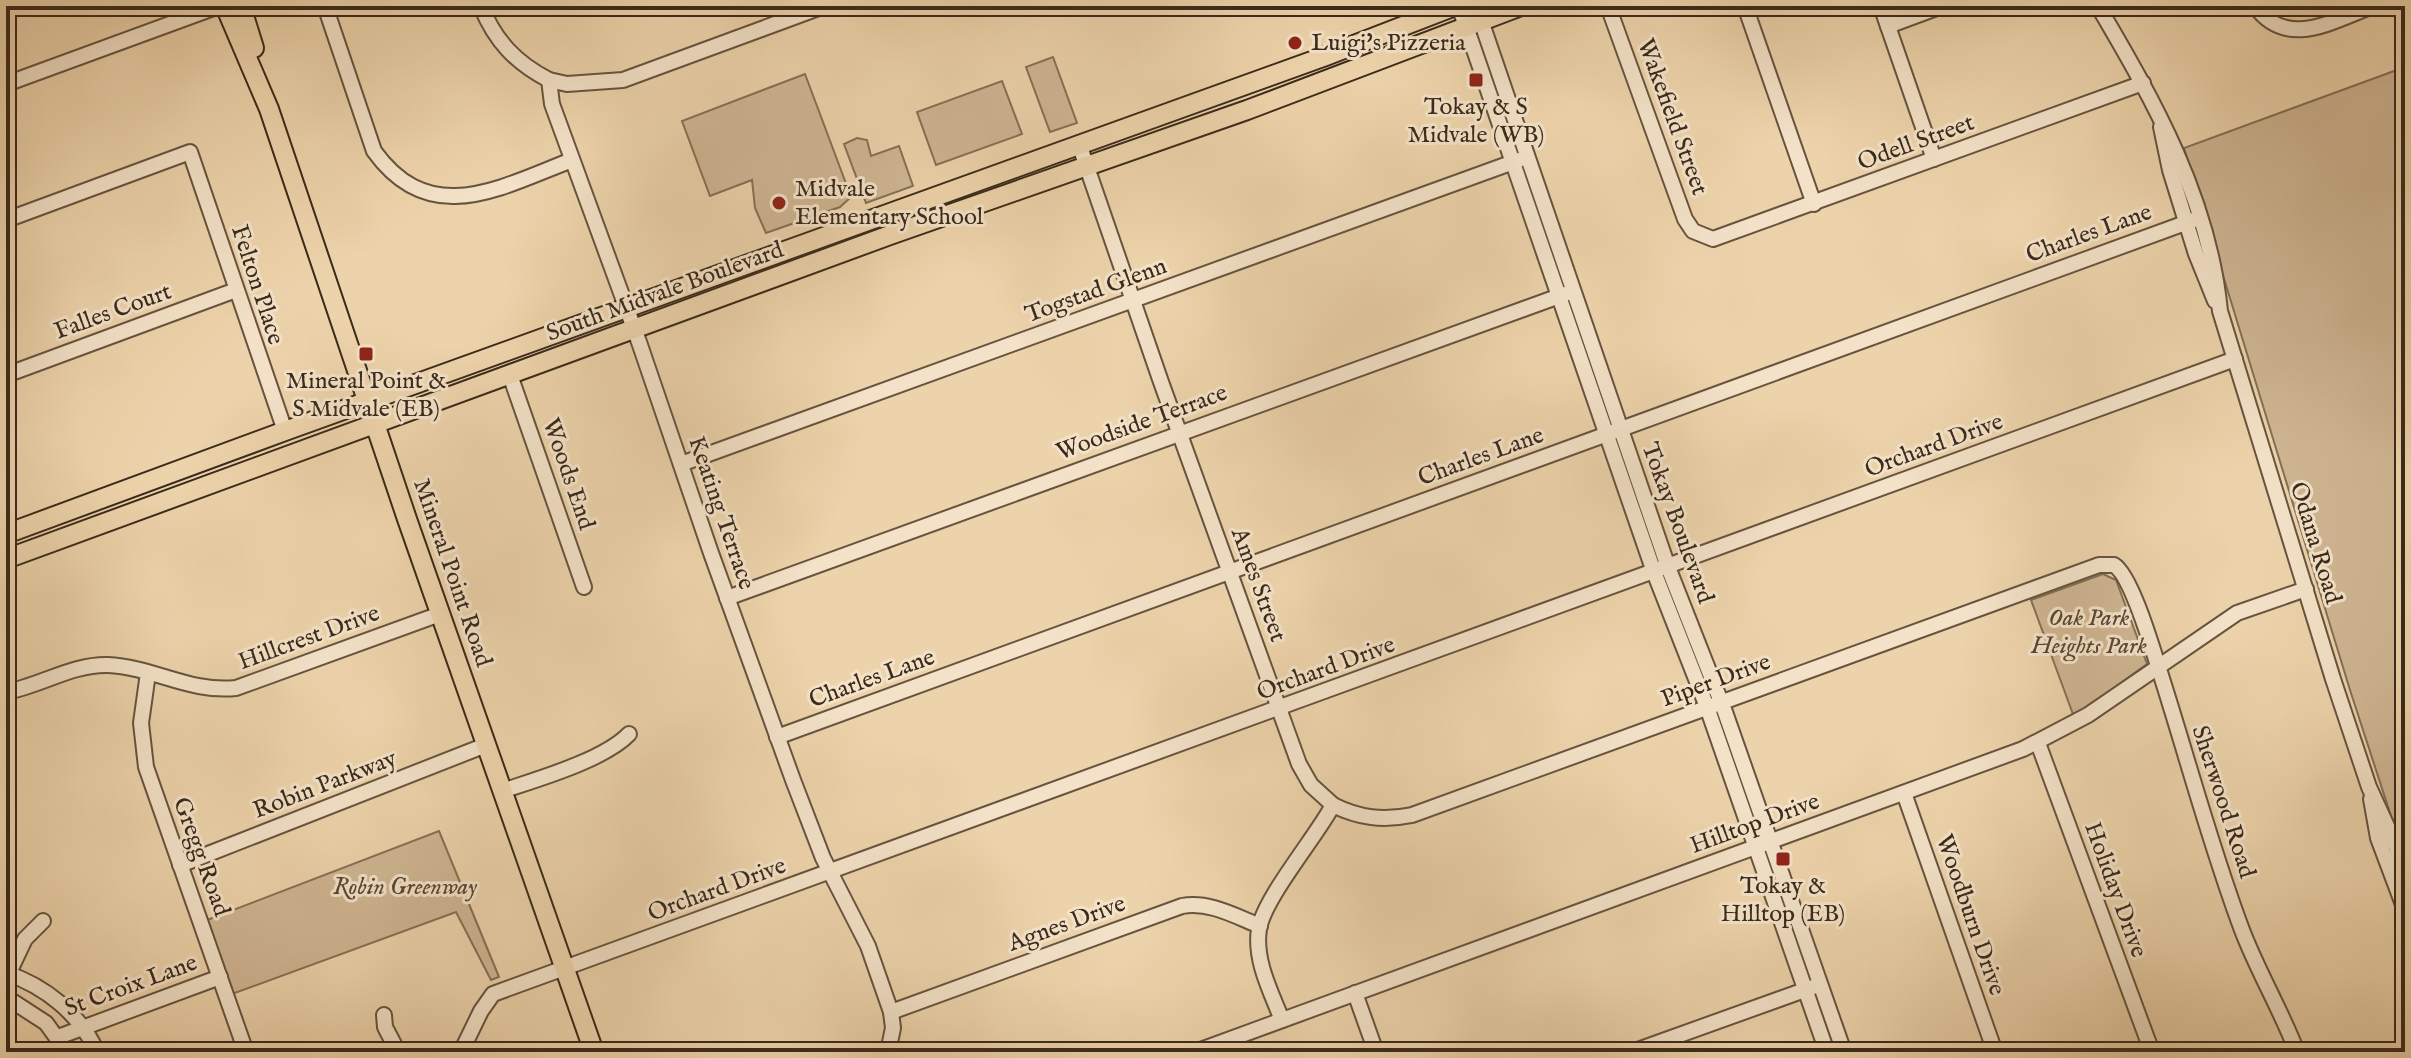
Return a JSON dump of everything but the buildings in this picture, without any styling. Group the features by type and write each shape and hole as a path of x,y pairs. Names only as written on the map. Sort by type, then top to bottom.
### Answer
{"main road":[{"name":"Mineral Point Road","path":"222,6 269,109"},
{"name":"Mineral Point Road","path":"241,6 269,109 375,424 594,1052"},
{"name":"South Midvale Boulevard","path":"6,534 1457,6"},
{"name":"South Midvale Boulevard","path":"6,559 1086,165 1247,110 1474,18 1521,6"},
{"path":"1247,110 1313,70 1323,57"}],"street":[{"path":"6,84 222,6"},
{"path":"325,6 374,151 387,170 407,185 429,196 458,198 526,178 572,160"},
{"path":"481,6 507,51 525,67 549,80 582,84 623,80 824,6"},
{"name":"Tokay Boulevard","path":"1457,6 1474,18 1519,160 1613,432 1654,572 1771,841 1844,1052"},
{"name":"Wakefield Street","path":"1608,6 1685,219 1693,231 1703,236"},
{"path":"1745,6 1814,204"},
{"path":"1881,6 1934,159"},
{"path":"1888,26 1942,6"},
{"name":"Odana Road","path":"2098,6 2159,114 2167,156 2193,220 2205,280 2220,311 2369,787 2396,846 2405,876"},
{"path":"2255,6 2266,20 2281,29 2299,31 2373,6"},
{"name":"Keating Terrace","path":"549,80 552,104 777,737 829,872 868,946 891,1012 893,1028 888,1052"},
{"name":"Odell Street","path":"1703,236 1713,239 1729,234 2143,83"},
{"name":"Ames Street","path":"1079,144 1303,772 1311,785 1333,805"},
{"name":"Felton Place","path":"6,220 190,152 285,431"},
{"name":"Togstad Glenn","path":"681,464 1519,160"},
{"name":"Charles Lane","path":"777,737 2193,220"},
{"name":"Falles Court","path":"6,375 236,290"},
{"name":"Woodside Terrace","path":"727,598 1565,294"},
{"name":"Orchard Drive","path":"461,1052 493,994 2235,359"},
{"name":"Woods End","path":"510,375 584,587"},
{"name":"Tokay Boulevard","path":"1613,432 1668,567 1714,705 1755,847 1827,1052"},
{"name":"Piper Drive","path":"1333,805 1356,815 1373,818 1412,815 2099,565 2114,565"},
{"name":"Sherwood Road","path":"2114,565 2125,576 2158,667 2243,933 2287,1024 2297,1052"},
{"name":"Hilltop Drive","path":"1195,1052 2038,743 2088,715 2237,613 2306,589"},
{"name":"Hillcrest Drive","path":"6,692 95,666 121,667 208,689 236,688 440,614"},
{"name":"Gregg Road","path":"148,673 141,723 143,753 246,1052"},
{"path":"502,791 577,764 620,744 629,734"},
{"name":"Holiday Drive","path":"2038,743 2152,1052"},
{"name":"Robin Parkway","path":"180,865 486,745"},
{"name":"Odana Road","path":"2369,787 2375,828 2405,910"},
{"name":"Woodburn Drive","path":"1904,793 1995,1052"},
{"path":"1282,1020 1262,968 1260,926 1275,895 1333,805"},
{"name":"Agnes Drive","path":"891,1012 1182,906 1215,908 1260,926"},
{"path":"43,921 25,939 7,975 52,996 82,1027 97,1052"},
{"name":"St Croix Lane","path":"58,1037 220,977"},
{"path":"1632,1052 1821,984"},
{"path":"1355,993 1376,1052"},
{"path":"6,997 46,1023 67,1052"},
{"path":"384,1015 385,1027 398,1052"}],"green space":[{"path":"1053,57 1077,123 1050,132 1026,67"},
{"path":"2405,67 2405,859 2184,148"},
{"path":"805,74 851,197 840,207 766,233 755,208 752,180 710,196 682,121"},
{"path":"1002,81 1022,134 936,165 917,112"},
{"path":"857,138 867,140 871,156 899,146 913,186 866,203 844,144"},
{"name":"Oak Park Heights Park","path":"2103,574 2116,580 2147,664 2074,717 2031,600"},
{"name":"Robin Greenway","path":"439,831 499,977 491,980 456,912 232,994 207,920"}],"place":[{"name":"Luigi's Pizzeria","path":"1295,43"},
{"name":"Tokay & S Midvale (WB)","path":"1476,80"},
{"name":"Midvale Elementary School","path":"779,203"},
{"name":"Mineral Point & S Midvale (EB)","path":"366,354"},
{"name":"Tokay & Hilltop (EB)","path":"1783,859"}]}
